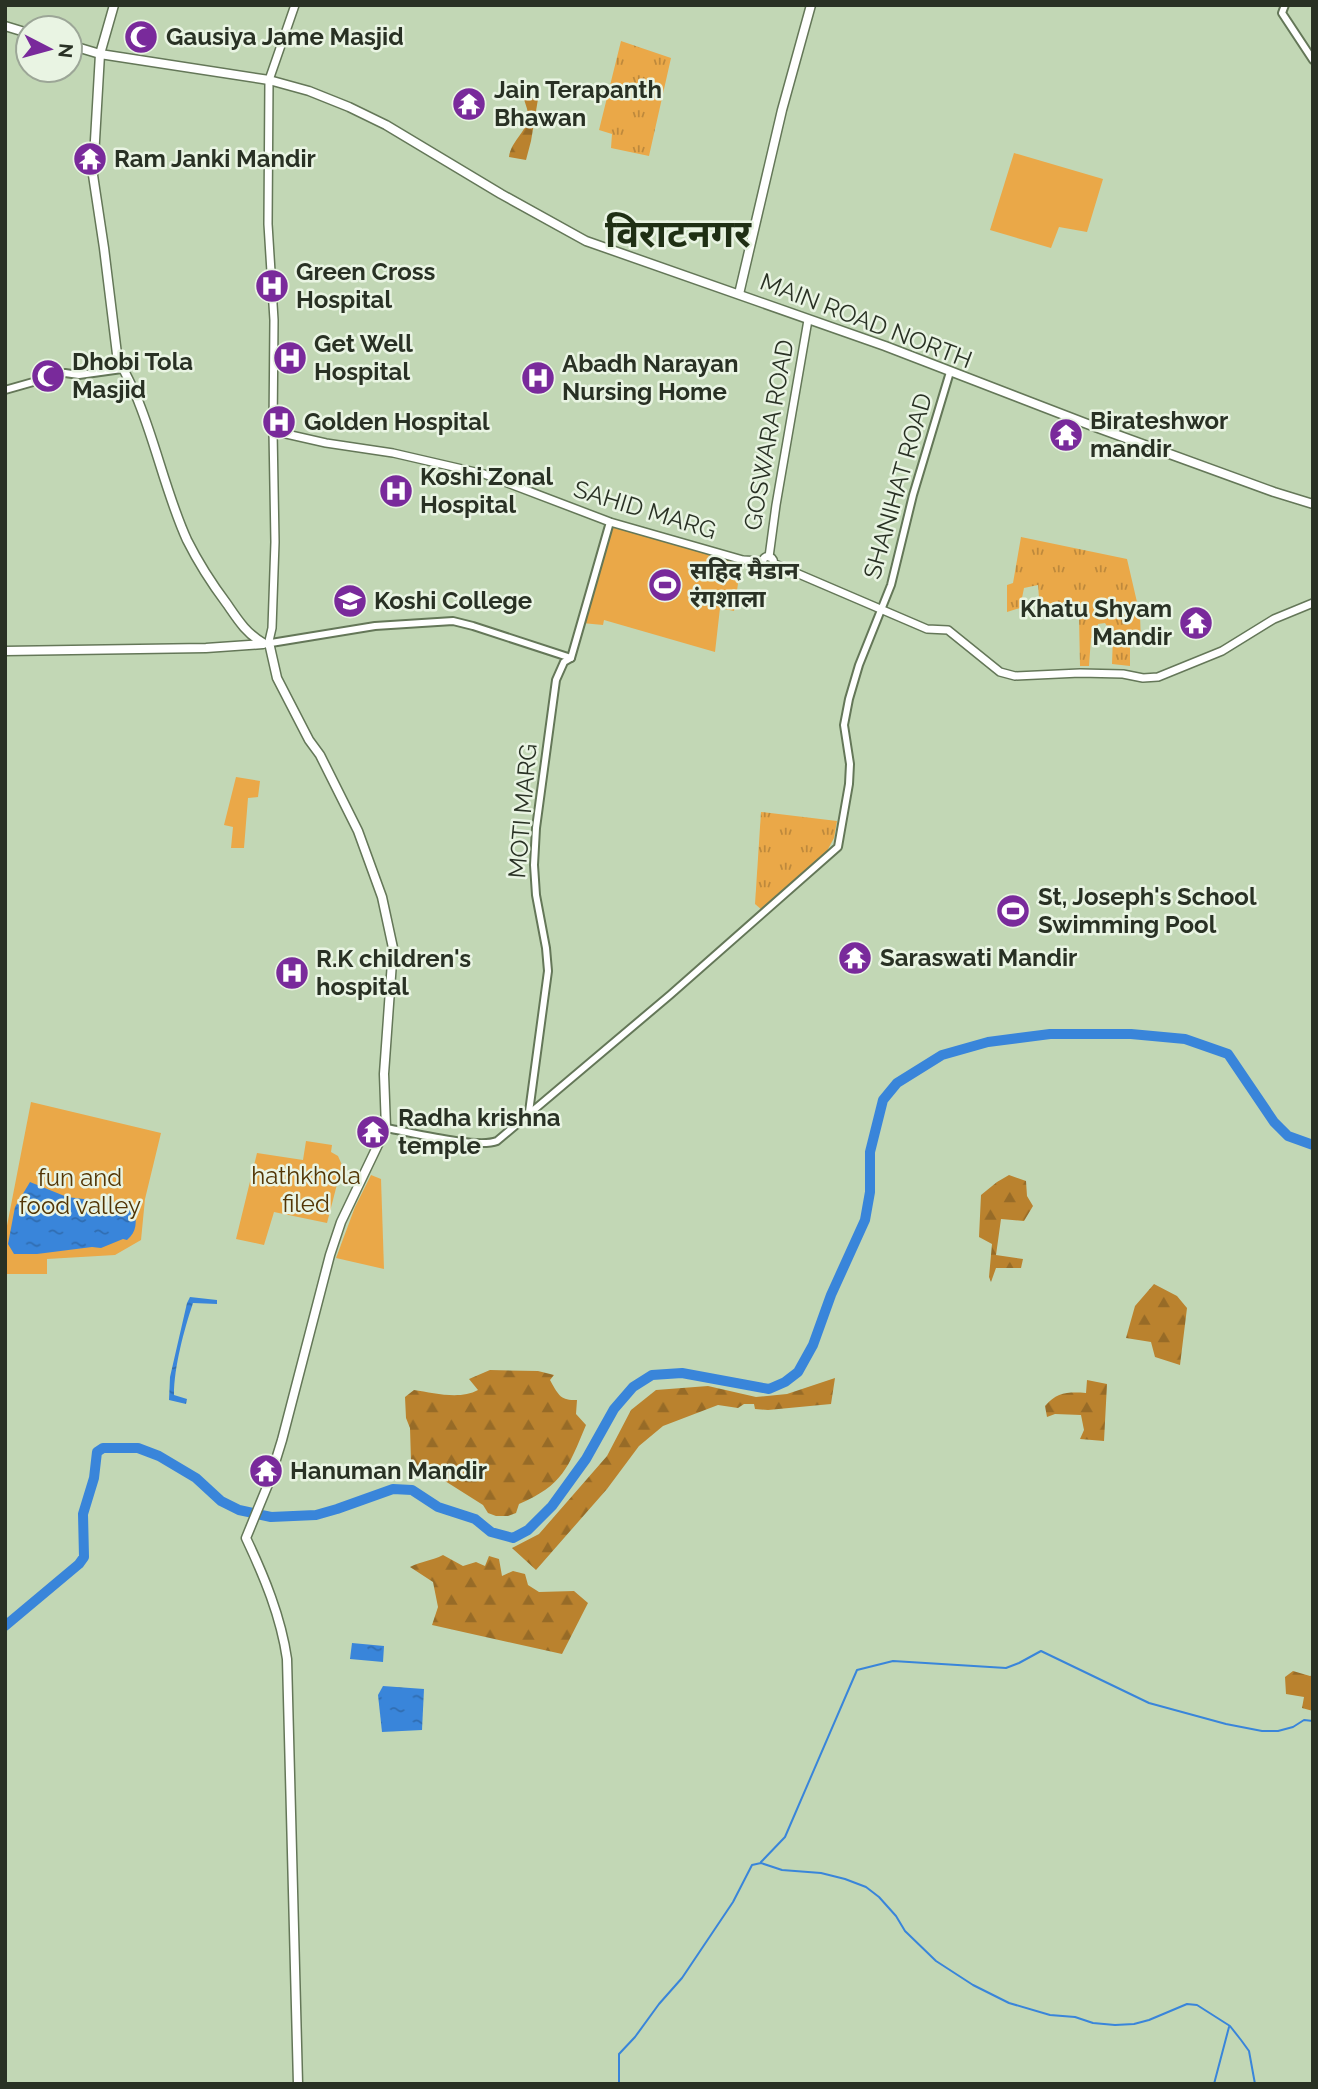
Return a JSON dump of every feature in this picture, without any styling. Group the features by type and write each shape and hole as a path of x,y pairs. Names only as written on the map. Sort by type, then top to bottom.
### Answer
{"main road":[{"path":"114,5 100,54 93,175 117,354 140,405 191,547 247,632 267,643"},
{"path":"295,5 269,80 268,224 274,320 275,542 272,628 267,643 277,678 358,831 382,897 393,948 384,1074 386,1128 341,1222 269,1482 246,1538 277,1616 287,1659 298,2084"},
{"path":"739,293 782,110 811,5"},
{"name":"MAIN ROAD NORTH","path":"84,49 100,54 269,80 309,91 381,122 575,236 886,346 1180,458 1313,504"},
{"name":"GOSWARA ROAD","path":"768,560 808,320"},
{"name":"SAHID MARG","path":"273,431 326,443 393,453 484,474 610,522 743,560 768,560 927,629 948,629 1000,671 1015,676 1080,673 1158,677 1222,651 1274,619 1313,603"},
{"path":"5,651 206,648 267,643"}],"street":[{"path":"1285,5 1282,13 1313,60"},
{"path":"5,390 65,373 79,375 122,369"},
{"name":"SHANIHAT ROAD","path":"529,1112 670,995 838,846 849,784 844,725 849,699 859,665 891,584 950,372"},
{"name":"MOTI MARG","path":"529,1112 548,971 536,895 536,828 556,680 565,662 571,658 610,522"},
{"path":"267,643 375,626 453,621 571,658"},
{"path":"386,1128 460,1141 491,1143 497,1141 529,1112"}],"green space":[{"path":"621,41 671,58 649,156 611,148 612,134 599,130"},
{"path":"523,95 538,99 526,160 509,157 528,119"},
{"path":"1014,153 1103,179 1087,232 1059,227 1051,248 990,230"},
{"name":"सहिद मैडान रंगशाला","path":"611,527 741,563 734,611 720,608 715,652 604,620 603,625 582,623"},
{"path":"1021,537 1127,559 1140,615 1141,643 1130,636 1130,666 1112,664 1113,635 1105,623 1098,624 1096,637 1091,638 1089,666 1080,666 1079,616 1059,618 1057,609 1040,610 1038,585 1024,588 1020,608 1007,612 1007,585 1013,583"},
{"path":"236,777 260,781 258,797 248,798 244,848 231,848 233,827 224,825"},
{"path":"761,812 837,821 834,838 827,851 762,910 755,904"},
{"name":"fun and food valley","path":"31,1102 161,1133 145,1199 141,1240 115,1255 47,1259 47,1274 5,1274 5,1236"},
{"name":"hathkhola filed","path":"306,1141 332,1145 331,1152 338,1156 342,1165 327,1223 274,1212 264,1245 236,1239 257,1153 303,1160"},
{"path":"371,1175 381,1179 384,1269 336,1258 355,1207"},
{"path":"1009,1175 1026,1181 1027,1196 1033,1206 1024,1221 1001,1219 996,1255 1023,1259 1021,1268 996,1268 991,1282 989,1277 992,1244 979,1237 981,1195"},
{"path":"1154,1284 1177,1296 1187,1308 1180,1365 1155,1357 1151,1342 1126,1338 1135,1306"},
{"path":"490,1370 538,1371 554,1375 550,1380 555,1389 563,1398 577,1400 576,1414 586,1425 562,1474 545,1490 519,1504 516,1513 508,1516 488,1513 483,1505 445,1481 444,1474 438,1470 429,1475 421,1474 411,1461 405,1397 414,1390 447,1395 471,1393 478,1390 469,1379"},
{"path":"835,1378 831,1404 768,1410 755,1409 754,1404 744,1404 738,1408 718,1405 663,1426 639,1446 607,1489 536,1570 512,1548 539,1534 607,1456 631,1410 656,1390 708,1386 756,1397 787,1394"},
{"path":"1087,1380 1107,1384 1104,1441 1080,1439 1084,1430 1081,1415 1055,1414 1047,1417 1045,1406 1049,1401 1063,1394 1086,1393"},
{"path":"443,1555 463,1566 476,1562 485,1566 489,1556 499,1559 502,1576 513,1571 525,1574 528,1585 539,1592 574,1591 588,1603 562,1654 432,1625 438,1607 433,1582 410,1567"},
{"path":"1293,1671 1313,1675 1313,1711 1302,1708 1304,1697 1286,1694 1285,1677"}],"water":[{"path":"30,1182 67,1197 124,1204 126,1208 134,1210 136,1222 133,1233 127,1240 123,1239 101,1248 14,1254 8,1244 15,1207"},
{"path":"190,1297 217,1300 217,1304 193,1303 174,1384 174,1395 187,1399 186,1404 169,1400 170,1377"},
{"path":"352,1643 384,1646 383,1662 350,1659"},
{"path":"383,1686 424,1689 422,1730 382,1732 378,1695"}],"waterway":[{"path":"5,1626 84,1557 83,1514 94,1478 97,1452 103,1448 138,1448 159,1456 196,1478 221,1501 239,1510 271,1517 316,1515 393,1489 412,1490 438,1507 475,1519 491,1532 513,1538 528,1530 552,1506 586,1459 614,1409 633,1387 652,1375 682,1373 769,1389 785,1382 798,1372 813,1345 831,1295 865,1220 870,1192 870,1152 883,1100 897,1083 942,1055 988,1042 1050,1034 1131,1034 1185,1039 1228,1054 1274,1122 1288,1136 1313,1145"},
{"path":"761,1862 785,1837 857,1670 893,1661 1006,1668 1041,1651 1149,1703 1226,1724 1262,1731 1278,1731 1293,1727 1304,1720 1313,1721"},
{"path":"619,2084 619,2054 682,1978 733,1902 752,1865 761,1863 782,1870 821,1873 866,1887 879,1897 905,1931 936,1961 973,1985 1009,2003 1050,2015 1115,2025 1134,2024 1187,2004 1197,2005 1230,2026 1241,2040 1249,2051 1255,2084"},
{"path":"1214,2084 1229,2027"}],"place":[{"name":"Gausiya Jame Masjid","path":"141,37"},
{"name":"Jain Terapanth Bhawan","path":"469,104"},
{"name":"Ram Janki Mandir","path":"90,159"},
{"name":"Green Cross Hospital","path":"272,286"},
{"name":"Get Well Hospital","path":"290,358"},
{"name":"Dhobi Tola Masjid","path":"48,376"},
{"name":"Abadh Narayan Nursing Home","path":"538,378"},
{"name":"Golden Hospital","path":"279,422"},
{"name":"Birateshwor mandir","path":"1066,435"},
{"name":"Koshi Zonal Hospital","path":"396,491"},
{"name":"सहिद मैडान रंगशाला","path":"665,585"},
{"name":"Koshi College","path":"350,601"},
{"name":"Khatu Shyam Mandir","path":"1196,623"},
{"name":"St, Joseph's School Swimming Pool","path":"1013,911"},
{"name":"Saraswati Mandir","path":"855,958"},
{"name":"R.K children's hospital","path":"292,973"},
{"name":"Radha krishna temple","path":"373,1132"},
{"name":"Hanuman Mandir","path":"266,1471"}],"district":[{"name":"विराटनगर","path":"678,234"}]}
